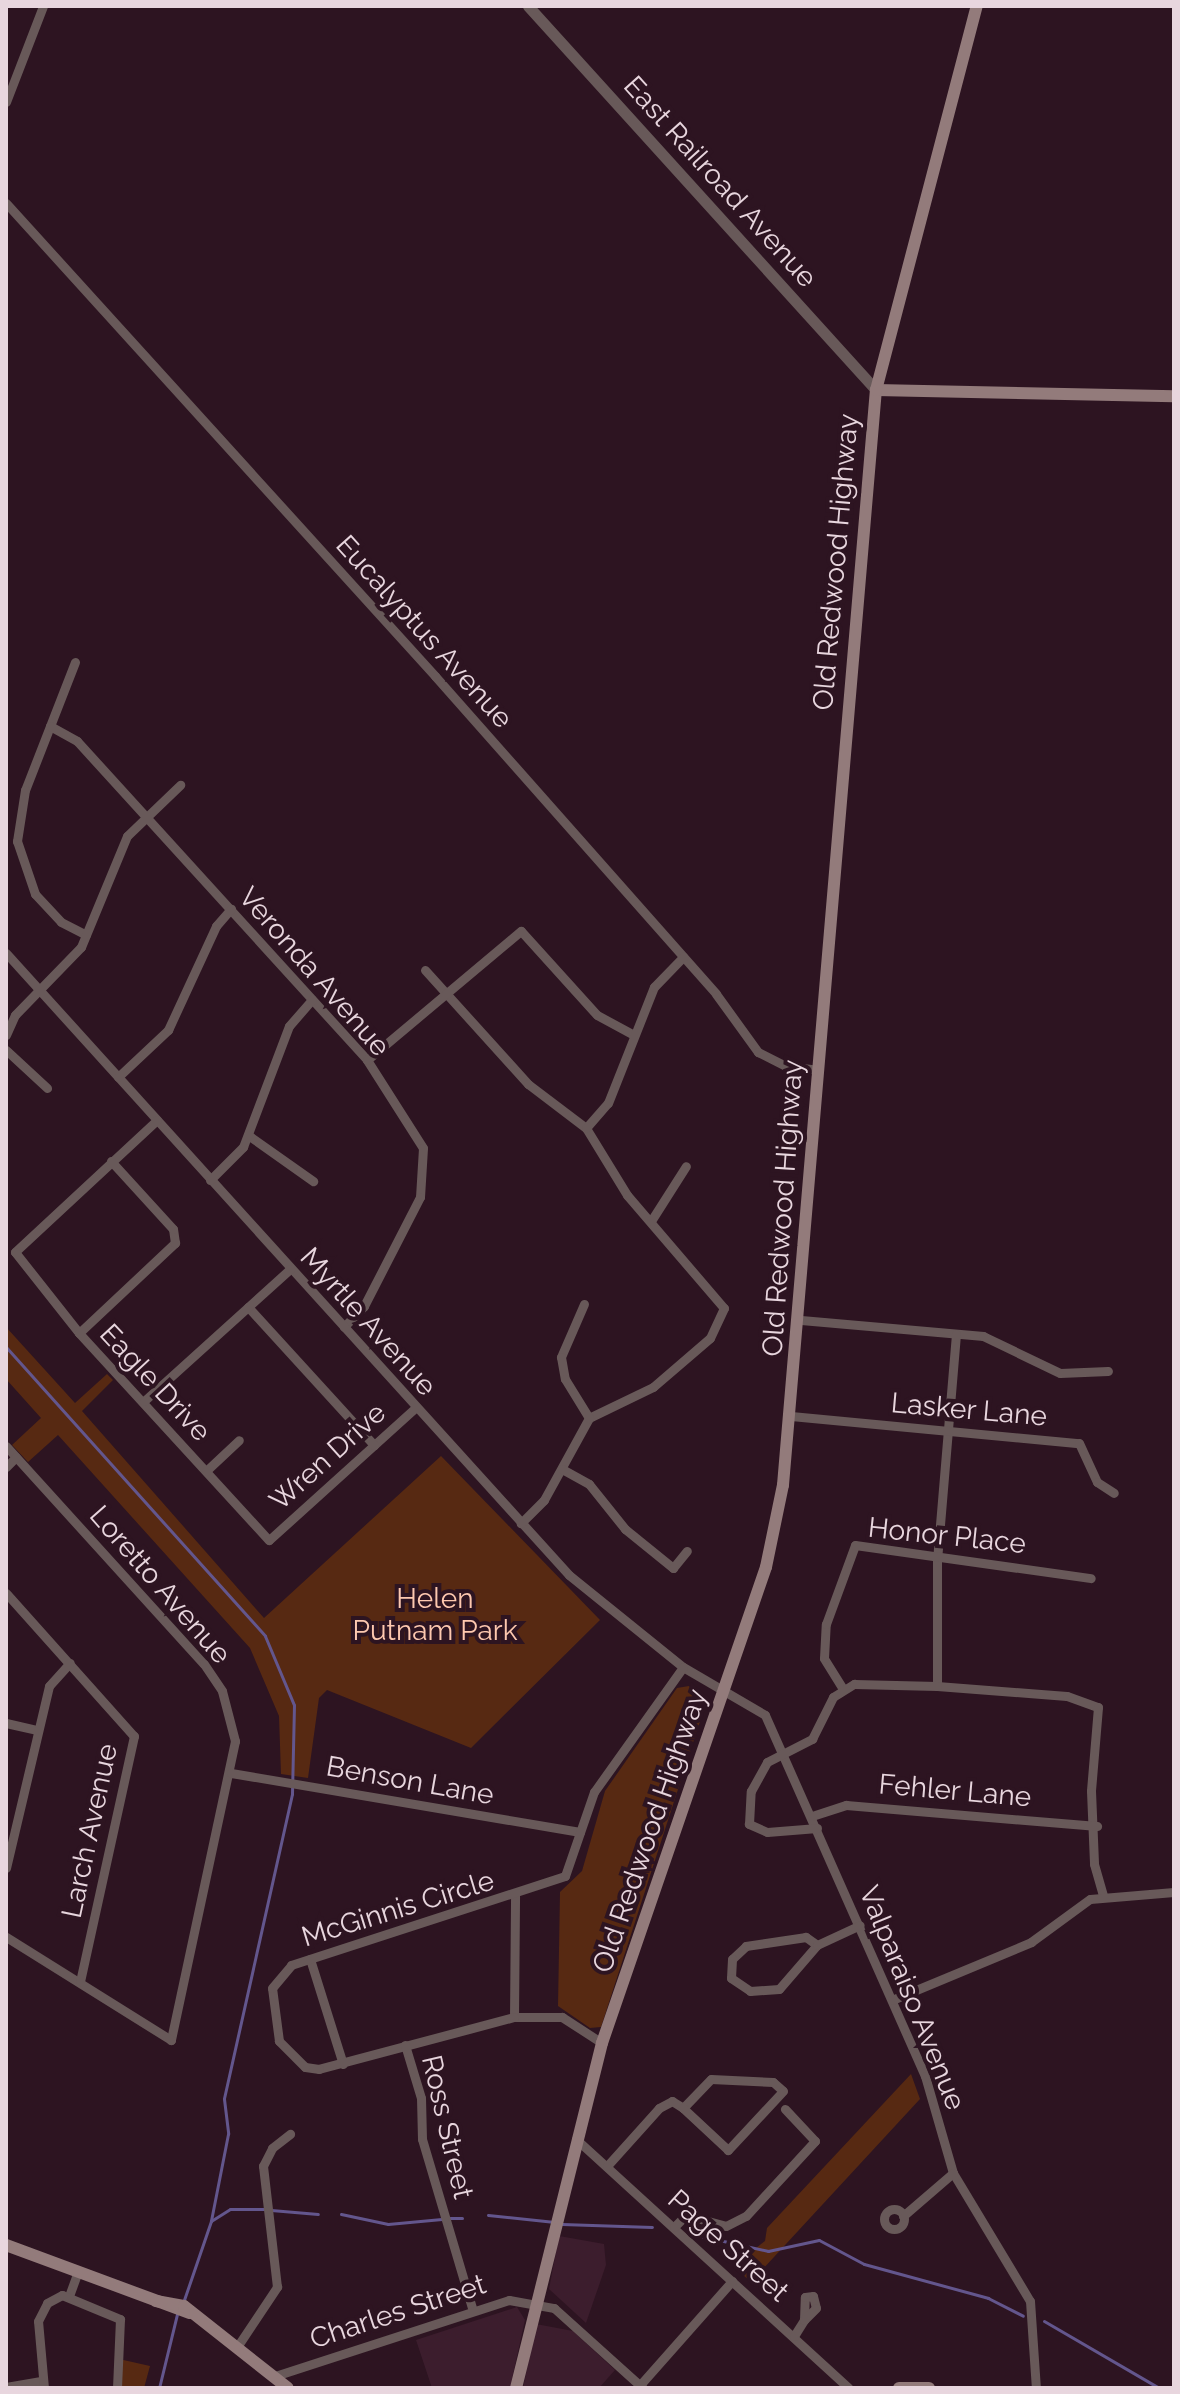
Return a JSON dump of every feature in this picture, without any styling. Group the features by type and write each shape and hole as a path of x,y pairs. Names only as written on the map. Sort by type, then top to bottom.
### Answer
{"main road":[{"name":"Old Redwood Highway","path":"516,2388 551,2227 602,2043 766,1567 791,1416 801,1320 817,1070 876,390 977,6"},
{"path":"876,390 1174,396"},
{"path":"6,2245 190,2313 239,2344 288,2388"},
{"path":"904,2387 929,2388"}],"street":[{"path":"6,102 43,6"},
{"name":"East Railroad Avenue","path":"528,6 876,390"},
{"name":"Eucalyptus Avenue","path":"6,203 683,957 758,1052 786,1066 817,1070"},
{"path":"75,662 20,810 19,855 51,914 86,935"},
{"name":"Veronda Avenue","path":"50,726 77,741 367,1060 423,1148 426,1180 368,1299 344,1327"},
{"path":"6,1035 86,935 123,843 180,785"},
{"path":"118,1077 173,1023 216,926 231,909"},
{"path":"367,1060 449,996 521,931 597,1015 634,1035"},
{"name":"Myrtle Avenue","path":"6,953 521,1523 596,1599 683,1667 725,1688"},
{"path":"586,1128 608,1103 654,987 683,957"},
{"path":"425,970 528,1084 586,1128 651,1221 724,1308 710,1338 653,1387 589,1418 562,1469 521,1523"},
{"path":"210,1180 248,1135 289,1026 312,1000"},
{"path":"6,1050 47,1088"},
{"path":"79,1333 175,1243 173,1229 111,1161 157,1120"},
{"path":"248,1135 313,1181"},
{"name":"Eagle Drive","path":"111,1161 15,1252 79,1333 269,1540"},
{"path":"651,1221 686,1166"},
{"path":"144,1401 290,1269"},
{"path":"584,1304 561,1357 565,1379 589,1418"},
{"path":"248,1307 374,1445"},
{"path":"801,1320 996,1339 1060,1373 1108,1371"},
{"path":"937,1686 934,1622 937,1559 956,1334"},
{"name":"Wren Drive","path":"269,1540 416,1407"},
{"name":"Lasker Lane","path":"791,1416 1079,1443 1097,1482 1114,1493"},
{"path":"206,1471 239,1440"},
{"name":"Loretto Avenue","path":"6,1446 204,1664 228,1713 231,1773 171,2040 80,1981"},
{"path":"6,1467 16,1457"},
{"path":"562,1469 589,1484 625,1529 673,1568 687,1551"},
{"name":"Honor Place","path":"843,1689 824,1658 826,1624 855,1545 937,1559 1091,1578"},
{"name":"Larch Avenue","path":"6,1593 129,1727 135,1746 80,1981"},
{"path":"6,1868 36,1730 49,1686 70,1663"},
{"path":"580,1832 604,1774 683,1667"},
{"path":"817,1828 767,1832 746,1819 758,1774 784,1752 812,1739 843,1689 879,1680 1092,1701 1098,1707 1091,1791 1097,1826 1094,1864 1103,1895"},
{"name":"Valparaiso Avenue","path":"725,1688 765,1715 784,1752 892,2000 953,2173 1030,2301 1036,2388"},
{"path":"6,1723 36,1730"},
{"name":"Benson Lane","path":"231,1773 580,1832"},
{"name":"Fehler Lane","path":"812,1816 846,1805 1097,1826"},
{"name":"McGinnis Circle","path":"580,1832 565,1876 515,1895 310,1959 279,1975 271,2023 305,2067 343,2064 514,2017 562,2017 602,2043"},
{"path":"892,2000 1031,1942 1103,1895 1174,1892"},
{"path":"514,2017 515,1895"},
{"path":"817,1945 806,1937 746,1946 732,1959 731,1978 750,1991 779,1989 817,1945 860,1925"},
{"path":"6,1937 80,1981"},
{"path":"310,1959 343,2064"},
{"name":"Ross Street","path":"405,2045 445,2218 473,2311"},
{"path":"607,2166 659,2108 672,2101 728,2150 783,2091 773,2082 711,2079 683,2108"},
{"path":"674,2227 686,2215 726,2226 746,2216 815,2141 785,2109"},
{"path":"239,2344 277,2287 263,2166 272,2148 290,2134"},
{"name":"Page Street","path":"576,2139 849,2388"},
{"path":"903,2216 953,2173"},
{"path":"69,2296 78,2271"},
{"path":"535,2305 564,2316 641,2387 732,2281"},
{"path":"6,2387 42,2385 38,2321 51,2300 69,2296 120,2319 117,2388"},
{"name":"Charles Street","path":"275,2376 509,2300 535,2305"},
{"path":"794,2336 804,2320"}],"shaded area":[{"path":"559,2236 604,2244 606,2265 586,2323 549,2289"},
{"path":"517,2307 525,2320 510,2388 432,2388 416,2340"},
{"path":"536,2324 573,2331 615,2370 599,2388 523,2388"}],"green space":[{"name":"Helen Putnam Park","path":"6,1327 75,1403 107,1374 113,1380 82,1411 264,1618 441,1456 600,1620 471,1748 327,1690 319,1698 308,1778 281,1774 279,1716 250,1648 58,1435 28,1462 12,1445 41,1418 6,1379"},
{"path":"689,1686 705,1706 601,2027 590,2028 558,2006 560,1892 582,1871 605,1791 677,1688"},
{"path":"911,2074 920,2099 751,2282 733,2266 765,2241 767,2228"},
{"path":"119,2359 150,2366 144,2388 122,2388"}],"waterway":[{"path":"6,1347 265,1636 294,1705 292,1794 224,2099 228,2134 211,2221 184,2300"},
{"path":"211,2221 230,2209 264,2209"},
{"path":"271,2210 318,2214"},
{"path":"341,2214 388,2224 442,2219"},
{"path":"488,2215 555,2222"},
{"path":"450,2218 462,2218"},
{"path":"562,2224 652,2227"},
{"path":"701,2236 768,2251 819,2240 864,2264 988,2298 1023,2316"},
{"path":"159,2388 177,2314"},
{"path":"1044,2321 1159,2388"}]}
